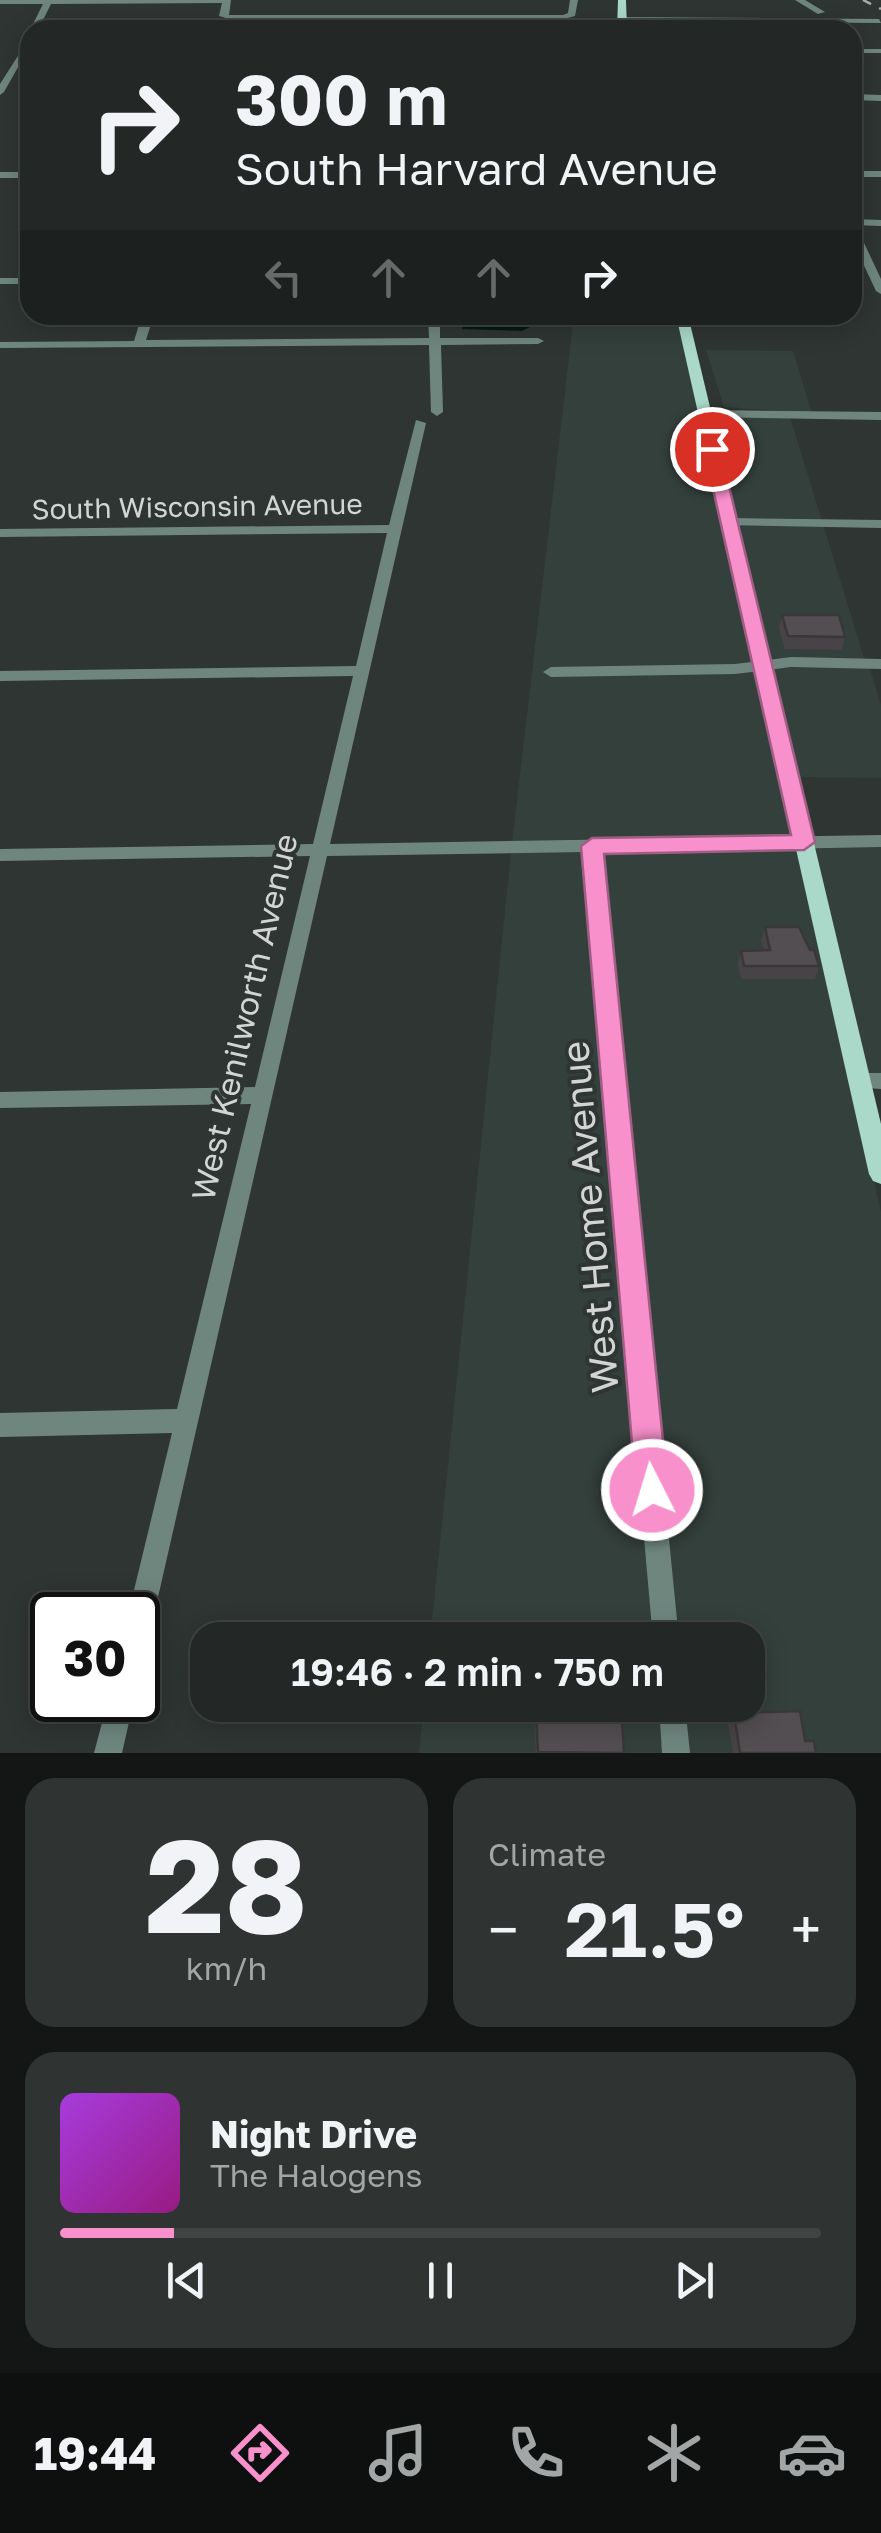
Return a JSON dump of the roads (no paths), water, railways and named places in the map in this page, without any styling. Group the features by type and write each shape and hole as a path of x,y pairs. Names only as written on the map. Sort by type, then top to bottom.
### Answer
{"main road":[{"path":"684,325 881,1174"}],"street":[{"path":"0,2 227,1 224,16 569,16 574,0"},
{"path":"799,0 820,12"},
{"path":"12,53 20,53"},
{"path":"0,92 20,63"},
{"path":"862,251 881,290"},
{"path":"139,344 145,325"},
{"name":"West Kenilworth Avenue","path":"146,1592 395,529 428,417 434,325"},
{"path":"0,344 538,342"},
{"path":"704,414 881,416"},
{"path":"729,522 881,524"},
{"name":"South Wisconsin Avenue","path":"0,534 395,529"},
{"path":"551,672 881,664"},
{"path":"0,676 362,671"},
{"path":"0,856 881,842"},
{"name":"West Home Avenue","path":"592,846 664,1622"},
{"path":"859,1081 881,1081"},
{"path":"0,1100 262,1095"},
{"path":"0,1425 186,1421"},
{"path":"108,1753 115,1722"},
{"path":"673,1722 676,1753"}],"railway":[{"path":"863,0 881,9"}]}
